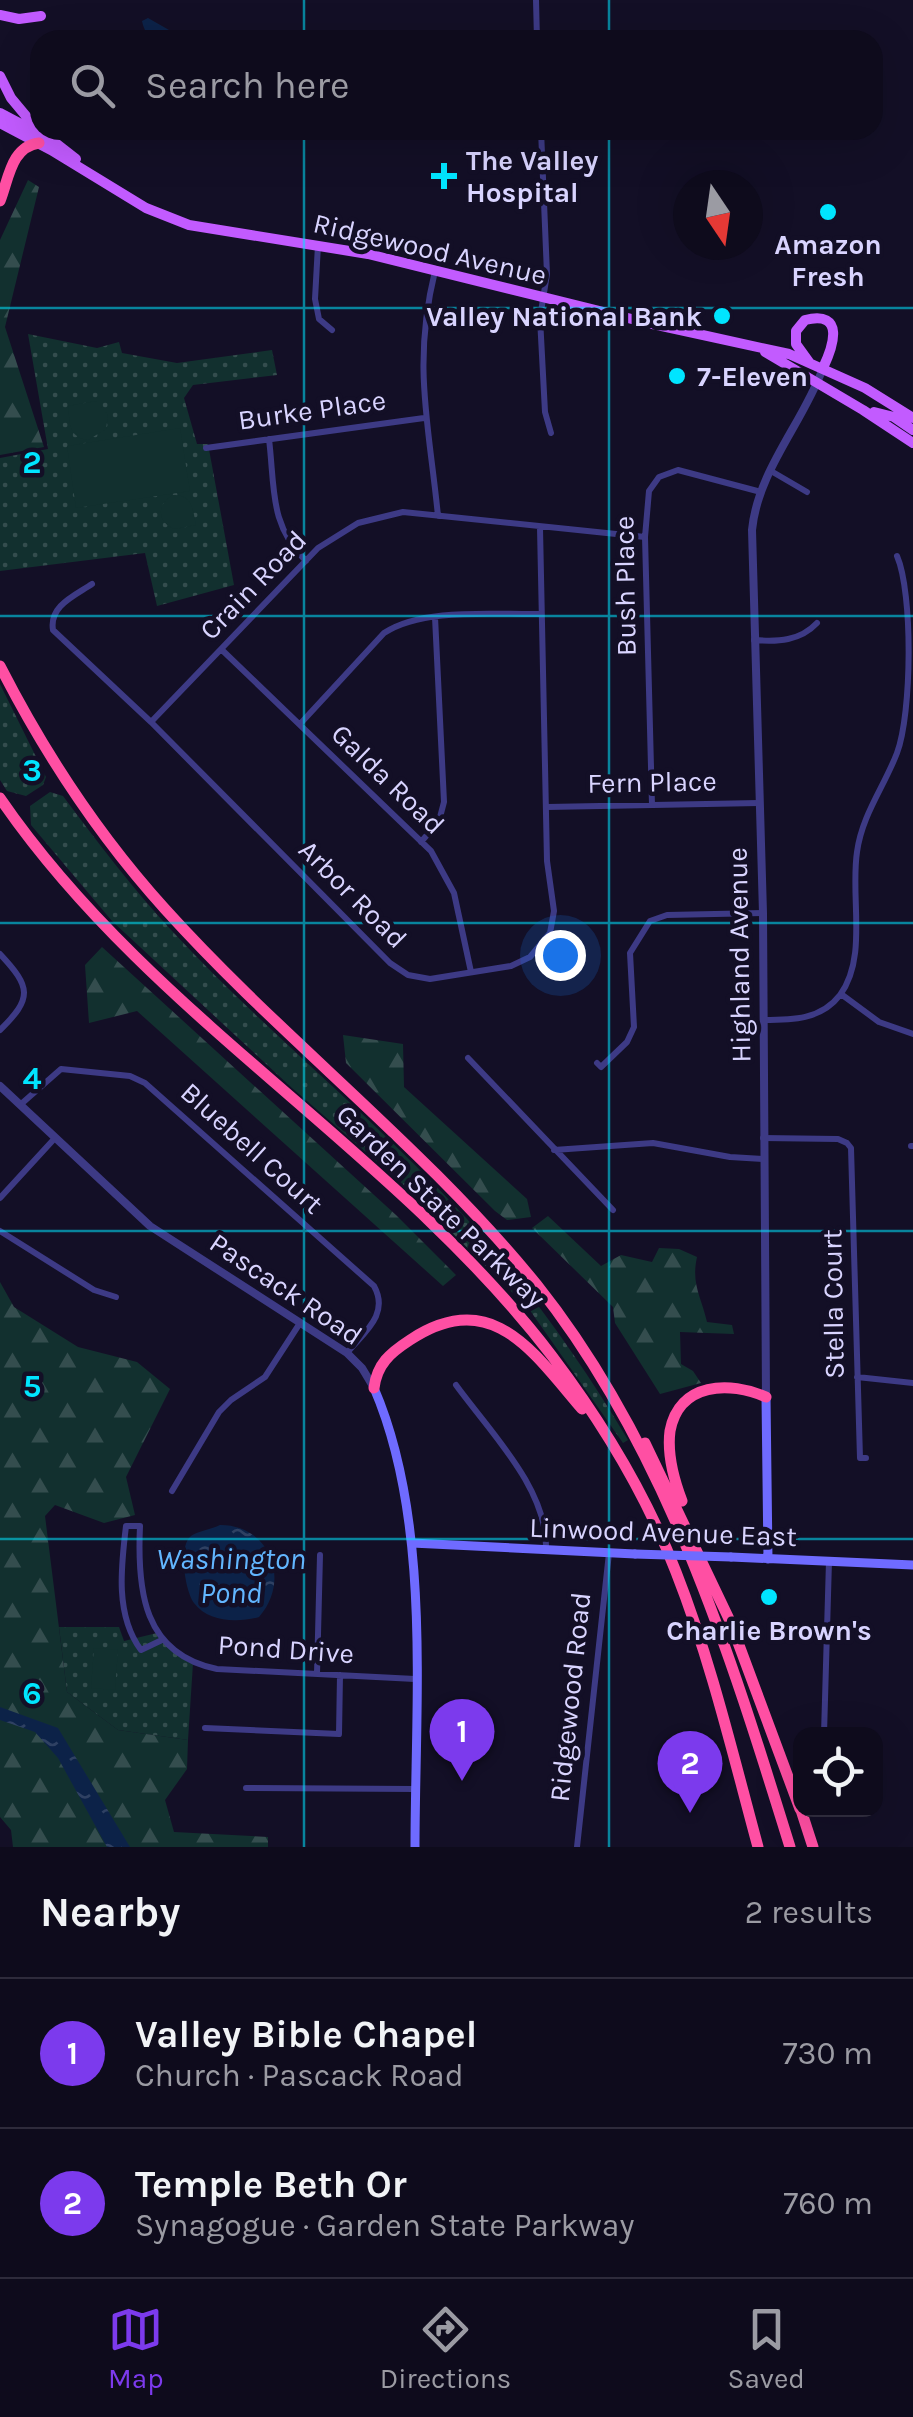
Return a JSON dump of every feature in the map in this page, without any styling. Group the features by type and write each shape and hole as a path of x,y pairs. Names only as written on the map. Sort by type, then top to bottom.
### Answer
{"highway":[{"path":"0,201 20,150 39,140"},
{"name":"Garden State Parkway","path":"0,666 35,731 80,801 165,909 453,1192 586,1346 640,1435 730,1621 793,1790"},
{"name":"Garden State Parkway","path":"0,798 44,858 119,940 396,1192 496,1290 550,1354 612,1444 652,1518 684,1594 711,1676 758,1847"},
{"name":"Garden State Parkway","path":"553,1307 634,1438 692,1563 738,1681 790,1847"},
{"path":"374,1388 378,1368 385,1358 422,1332 452,1321 492,1324 512,1334 541,1358 612,1444"},
{"path":"730,1621 679,1492 670,1430 684,1404 710,1388 740,1388 766,1397"},
{"name":"Garden State Parkway","path":"803,1817 813,1847"}],"main road":[{"path":"0,15 19,19 41,16"},
{"path":"0,76 30,124"},
{"name":"Ridgewood Avenue","path":"0,112 30,132"},
{"name":"Ridgewood Avenue","path":"0,123 30,135"},
{"name":"Ridgewood Avenue","path":"42,140 146,208 189,226 318,245 436,270 788,354 865,388 913,418"},
{"path":"808,362 796,344 796,332 805,320 821,318 831,325 835,339 823,368"},
{"name":"Ridgewood Avenue","path":"759,349 913,443"},
{"path":"863,410 894,417 913,430"},
{"name":"Pascack Road","path":"374,1388 388,1428 412,1542 415,1847"},
{"name":"Highland Avenue","path":"766,1397 768,1559"},
{"name":"Linwood Avenue East","path":"412,1542 913,1565"}],"street":[{"path":"536,0 537,30"},
{"path":"541,140 547,274 540,318 545,412 551,433"},
{"path":"318,245 316,299 320,319 332,330"},
{"path":"436,270 422,350 424,418 438,516"},
{"name":"Highland Avenue","path":"766,1397 763,913 752,530 760,492 823,368"},
{"name":"Burke Place","path":"206,448 424,418"},
{"path":"269,439 282,532 306,561"},
{"path":"771,471 807,492"},
{"name":"Bush Place","path":"652,805 646,536 649,491 666,472 694,473 760,492"},
{"name":"Crain Road","path":"151,722 306,561 342,530 374,517 403,512 646,536"},
{"name":"Arbor Road","path":"92,584 56,610 52,619 54,630 151,722 390,964 419,978 471,972 520,962 538,950 550,933 554,911 547,861 540,528"},
{"path":"763,1020 809,1017 829,1006 852,971 855,868 861,831 898,751 912,684 906,582 897,556"},
{"path":"300,724 384,632 403,622 436,617 542,614"},
{"path":"421,842 439,821 444,802 436,617"},
{"path":"754,640 777,642 794,638 809,632 817,623"},
{"name":"Galda Road","path":"221,649 439,862 454,893 471,972"},
{"name":"Fern Place","path":"547,807 759,803"},
{"path":"597,1063 600,1067 631,1036 635,1018 630,953 650,921 668,915 763,913"},
{"path":"0,954 20,976 25,990 22,1006 0,1030"},
{"path":"840,994 880,1022 913,1034"},
{"path":"468,1058 613,1210"},
{"name":"Bluebell Court","path":"20,1105 61,1068 130,1076 145,1083 374,1286 380,1299 376,1319 347,1353"},
{"name":"Pascack Road","path":"0,1086 150,1226 347,1353 374,1388"},
{"path":"0,1198 55,1138"},
{"name":"Stella Court","path":"763,1138 838,1140 848,1144 852,1154 860,1458 866,1458"},
{"path":"554,1150 653,1144 763,1159"},
{"path":"0,1231 94,1290 116,1297"},
{"path":"172,1491 219,1412 265,1378 300,1323"},
{"path":"857,1377 913,1384"},
{"path":"456,1385 536,1497 545,1523 546,1550"},
{"name":"Pond Drive","path":"162,1640 141,1650 134,1641 122,1600 126,1526 140,1526 140,1585 150,1618 162,1640 182,1657 204,1666 415,1678"},
{"name":"Ridgewood Road","path":"577,1847 609,1552"},
{"path":"317,1674 320,1555"},
{"path":"824,1727 829,1561"},
{"path":"205,1728 339,1734 340,1675"},
{"path":"246,1788 415,1788"}],"green space":[{"path":"28,180 39,187 5,327 44,447 0,455 0,240"},
{"path":"28,334 97,348 119,342 122,353 177,363 272,350 277,375 193,385 184,398 197,444 208,444 234,585 157,606 145,553 0,571 0,458 48,449"},
{"path":"96,401 108,415 106,429 88,440 81,438 71,428 68,406"},
{"path":"180,428 190,491 76,508 67,446"},
{"path":"173,495 188,500 196,525 175,529 165,522 161,508"},
{"path":"0,684 46,777 43,785 26,796 7,791 0,780"},
{"path":"50,792 63,796 144,899 209,969 467,1219 553,1325 628,1440 623,1443 529,1309 405,1186 292,1088 112,921 31,825 30,806"},
{"path":"102,947 396,1215 456,1275 443,1286 137,1011 89,1023 85,965"},
{"path":"343,1035 403,1044 404,1087 527,1199 531,1217 507,1220 495,1211 346,1063"},
{"path":"548,1216 601,1266 621,1255 652,1262 659,1248 679,1249 697,1257 696,1283 707,1322 732,1325 734,1334 680,1332 681,1364 693,1371 701,1383 660,1394 615,1323 613,1307 532,1228"},
{"path":"0,1282 14,1307 78,1347 137,1362 170,1389 126,1477 135,1515 104,1523 55,1505 45,1516 67,1692 118,1730 188,1740 187,1769 165,1800 174,1832 268,1837 268,1847 13,1847 11,1830 0,1817"},
{"path":"59,1627 119,1627 124,1641 157,1633 193,1663 188,1740 118,1730 67,1692"},
{"path":"94,1648 118,1650 115,1690 91,1688"}],"water":[{"path":"148,18 169,30 146,30 142,21"},
{"name":"Washington Pond","path":"220,1525 252,1534 271,1558 274,1587 259,1617 215,1617 200,1609 191,1597 184,1569 187,1541 194,1534"},
{"path":"0,1707 58,1728 130,1847 107,1847 58,1758 35,1732 0,1720"}],"place":[{"name":"The Valley Hospital","path":"444,176"},
{"name":"Amazon Fresh","path":"828,212"},
{"name":"Valley National Bank","path":"722,316"},
{"name":"7-Eleven","path":"677,376"},
{"name":"Charlie Brown's","path":"769,1597"},
{"name":"Valley Bible Chapel","path":"462,1781"},
{"name":"Temple Beth Or","path":"690,1813"}]}
